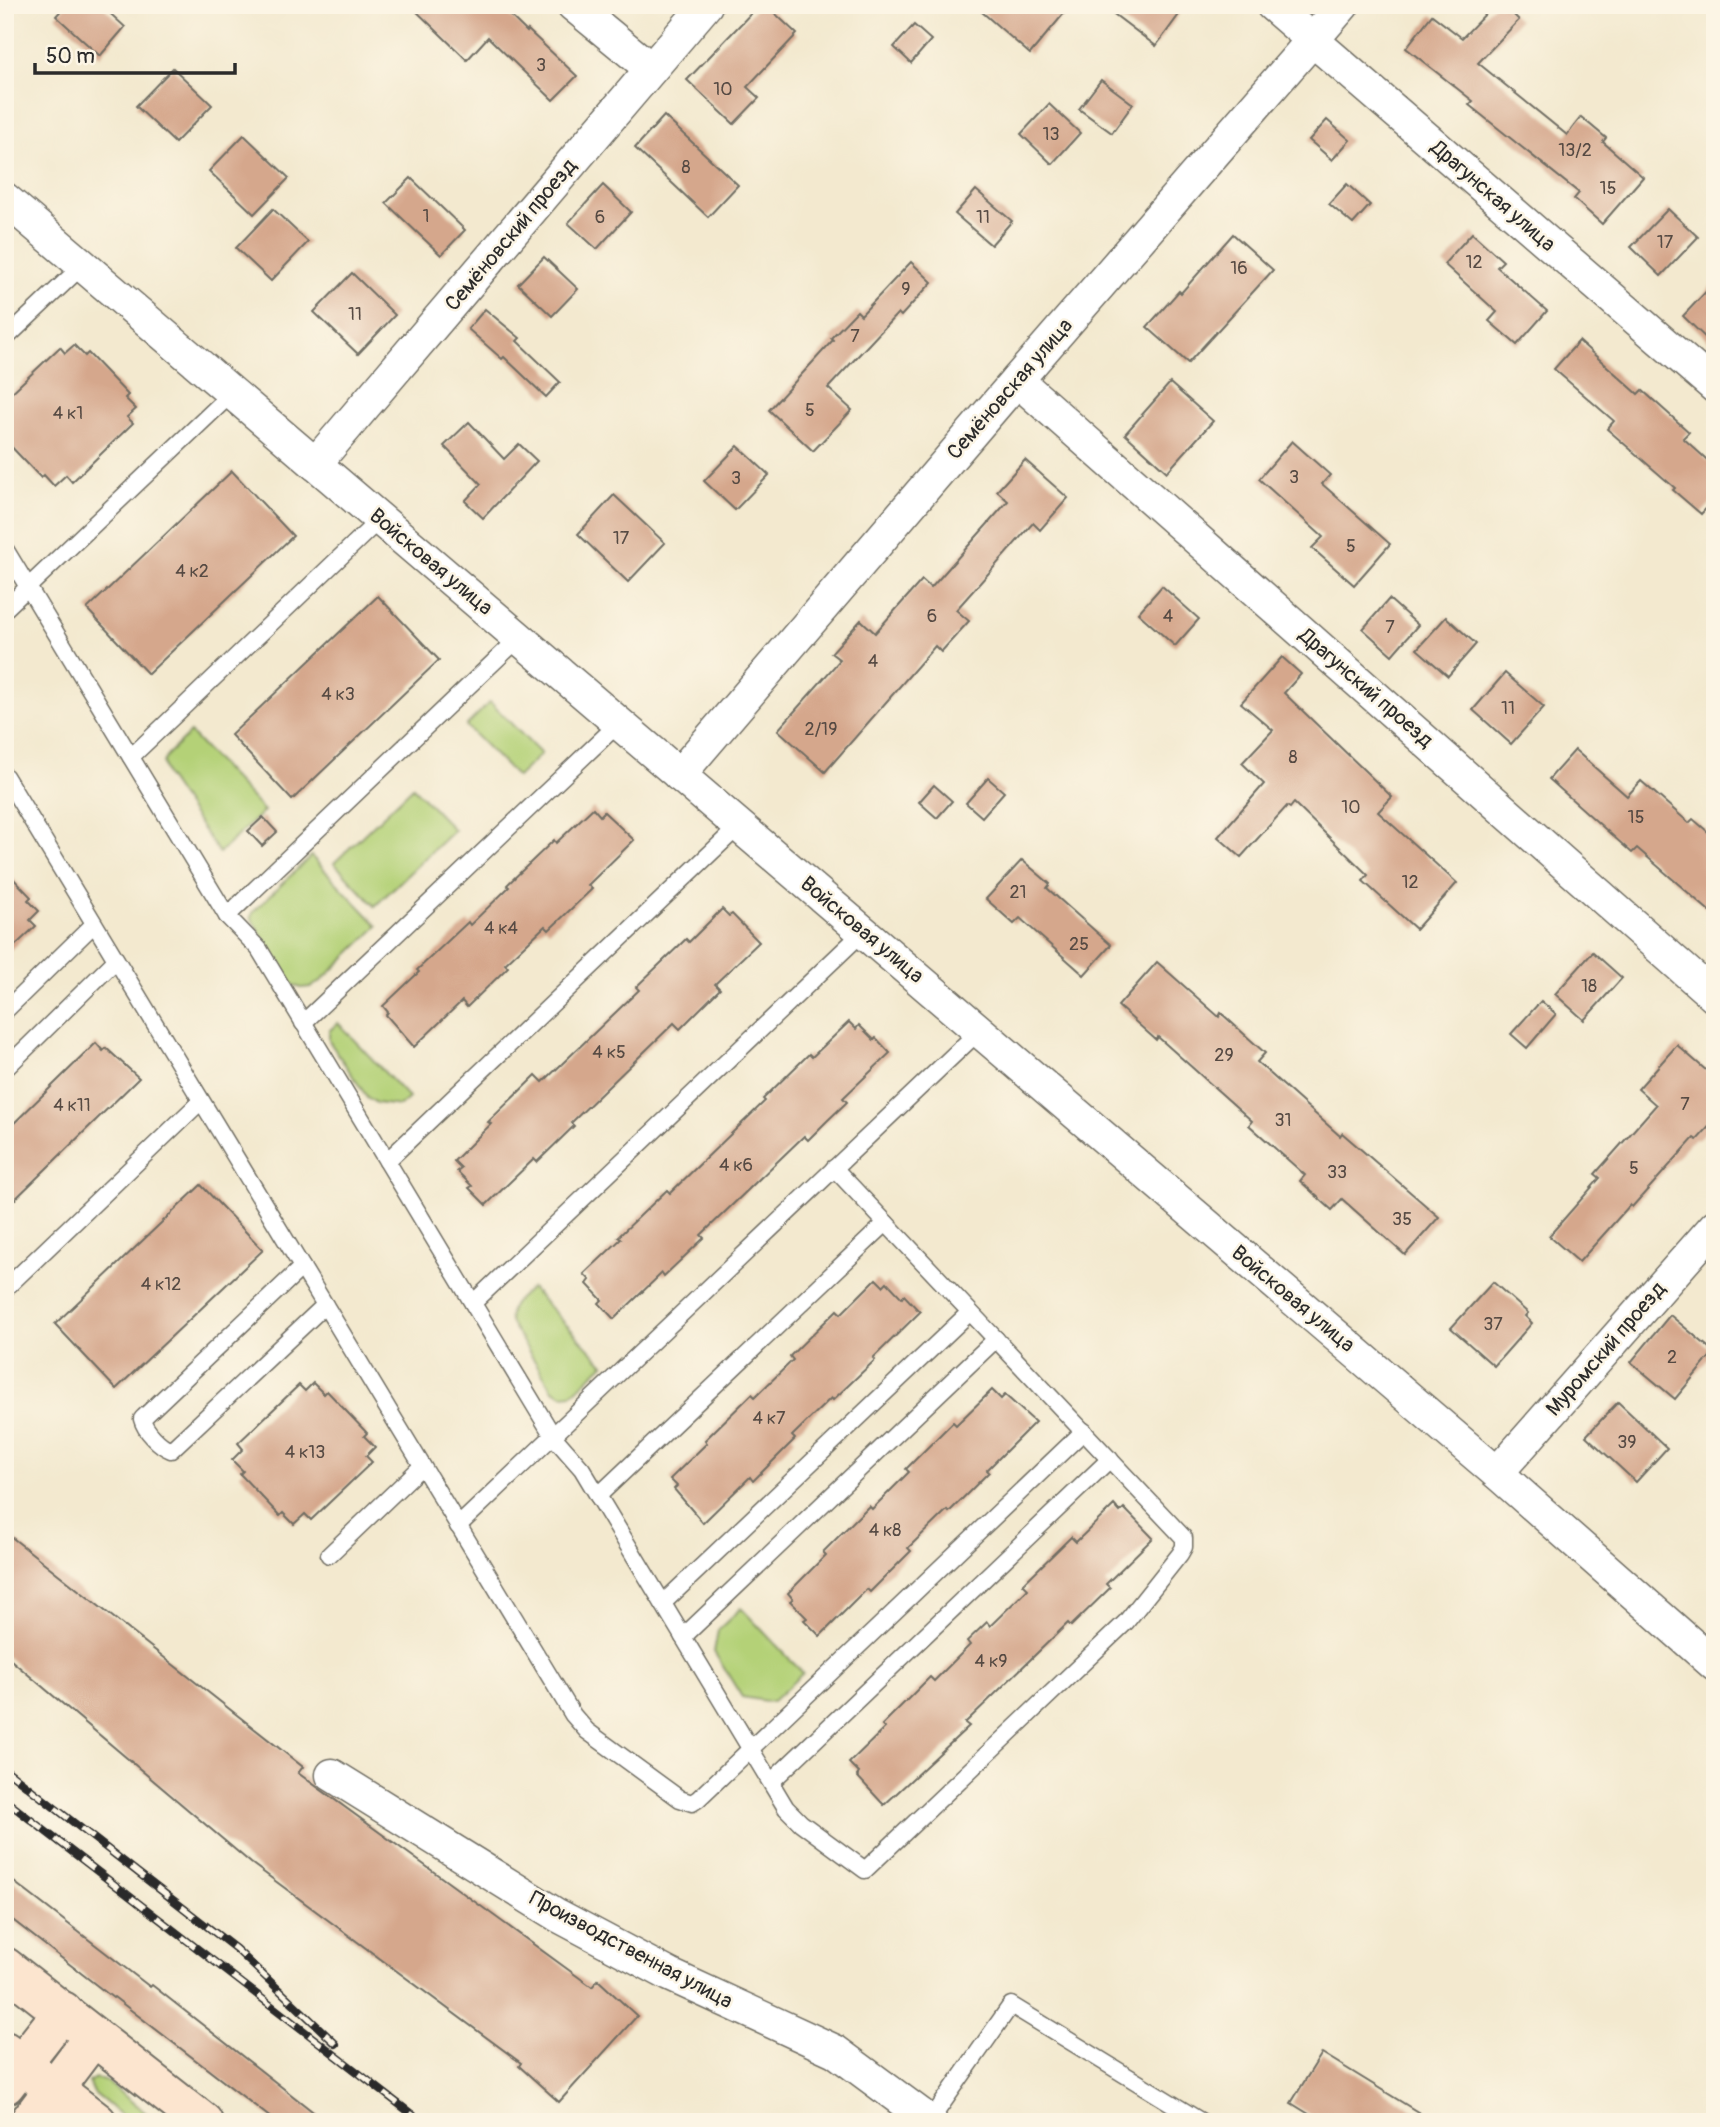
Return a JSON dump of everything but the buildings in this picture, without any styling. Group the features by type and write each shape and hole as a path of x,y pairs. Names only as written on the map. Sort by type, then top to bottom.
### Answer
{"main road":[{"path":"5,1967 203,2122"},
{"path":"63,2011 11,2066 53,2089 97,2122"},
{"path":"29,2122 93,2037"}],"street":[{"path":"573,5 651,69"},
{"name":"Семёновский проезд","path":"316,464 706,5"},
{"name":"Драгунская улица","path":"1272,5 1715,387"},
{"name":"Семёновская улица","path":"679,775 1343,5"},
{"name":"Войсковая улица","path":"5,199 1497,1473 1715,1665"},
{"name":"Драгунский проезд","path":"1017,380 1715,997"},
{"name":"Муромский проезд","path":"1497,1473 1715,1226"},
{"name":"Производственная улица","path":"332,1775 557,1916 670,1975 835,2051 930,2121"}],"lane":[{"path":"5,339 83,265"},
{"path":"5,609 232,393"},
{"path":"131,757 380,519"},
{"path":"5,549 227,916 259,949 553,1436 582,1469 792,1816 865,1870 1126,1622 1184,1547 1184,1538 834,1168"},
{"path":"227,916 519,638"},
{"path":"303,1023 619,723"},
{"path":"5,776 573,1715 587,1731 686,1802 698,1799 1084,1431"},
{"path":"387,1161 739,826"},
{"path":"5,1011 94,924"},
{"path":"473,1303 863,932"},
{"path":"5,1069 116,960"},
{"path":"458,1526 979,1031"},
{"path":"7,1287 201,1101"},
{"path":"598,1496 886,1223"},
{"path":"302,1267 142,1419 144,1426 165,1448 174,1448 325,1305"},
{"path":"663,1603 970,1311"},
{"path":"683,1637 996,1339"},
{"path":"771,1782 1110,1459"},
{"path":"329,1555 422,1466"},
{"path":"930,2121 1011,2005 1202,2122"}],"green space":[{"path":"490,702 541,754 517,777 466,726"},
{"path":"190,733 264,811 219,853 166,775 163,763 168,754"},
{"path":"413,787 454,830 375,906 334,863"},
{"path":"311,856 378,926 320,982 301,988 290,984 251,918 253,912"},
{"path":"338,1023 409,1098 400,1106 376,1103 367,1097 329,1041 329,1031"},
{"path":"531,1288 604,1364 572,1394 563,1395 553,1390 510,1322 512,1307"},
{"path":"741,1608 803,1673 772,1702 742,1697 714,1652 718,1630"},
{"path":"95,2078 107,2082 157,2122 130,2122 94,2093 89,2082"}],"railway":[{"path":"5,1769 236,1949 336,2044"},
{"path":"5,1800 422,2122"}]}
